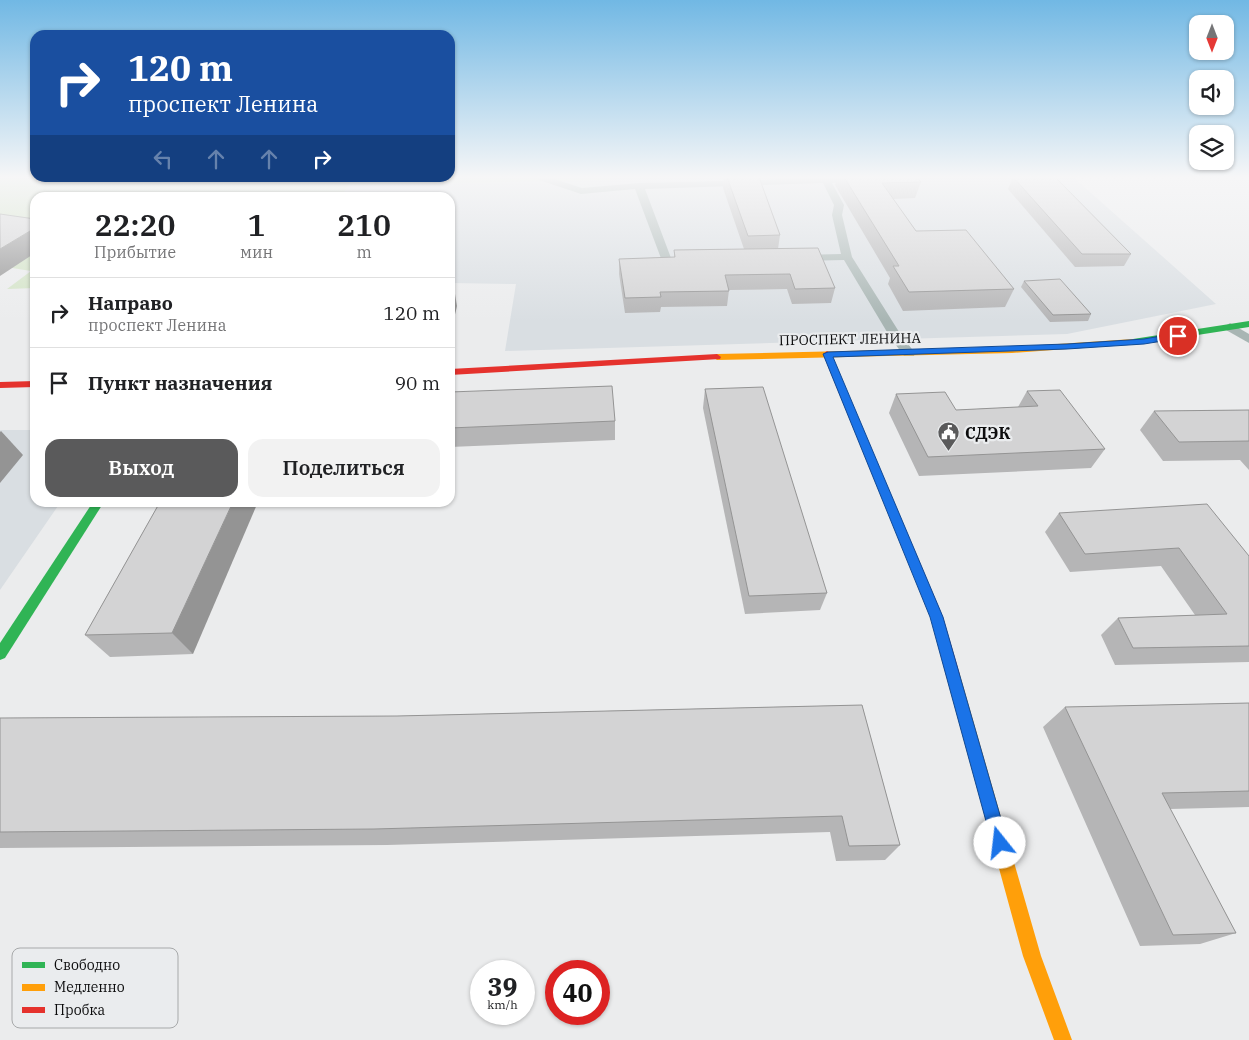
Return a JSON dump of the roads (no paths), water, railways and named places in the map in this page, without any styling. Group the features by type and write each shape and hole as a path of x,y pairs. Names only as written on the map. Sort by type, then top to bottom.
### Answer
{"main road":[{"name":"ПРОСПЕКТ ЛЕНИНА","path":"455,372 621,361 909,353 1113,344 1144,341 1249,324"},
{"path":"828,354 936,617 1032,956 1063,1040"},
{"path":"0,385 30,384"},
{"path":"0,654 96,507"}],"lane":[{"path":"654,226 667,261 697,261"},
{"path":"839,226 846,257 896,337 909,353"},
{"path":"787,259 846,257"},
{"path":"1230,328 1249,339"}],"place":[{"name":"СДЭК","path":"949,452"}]}
